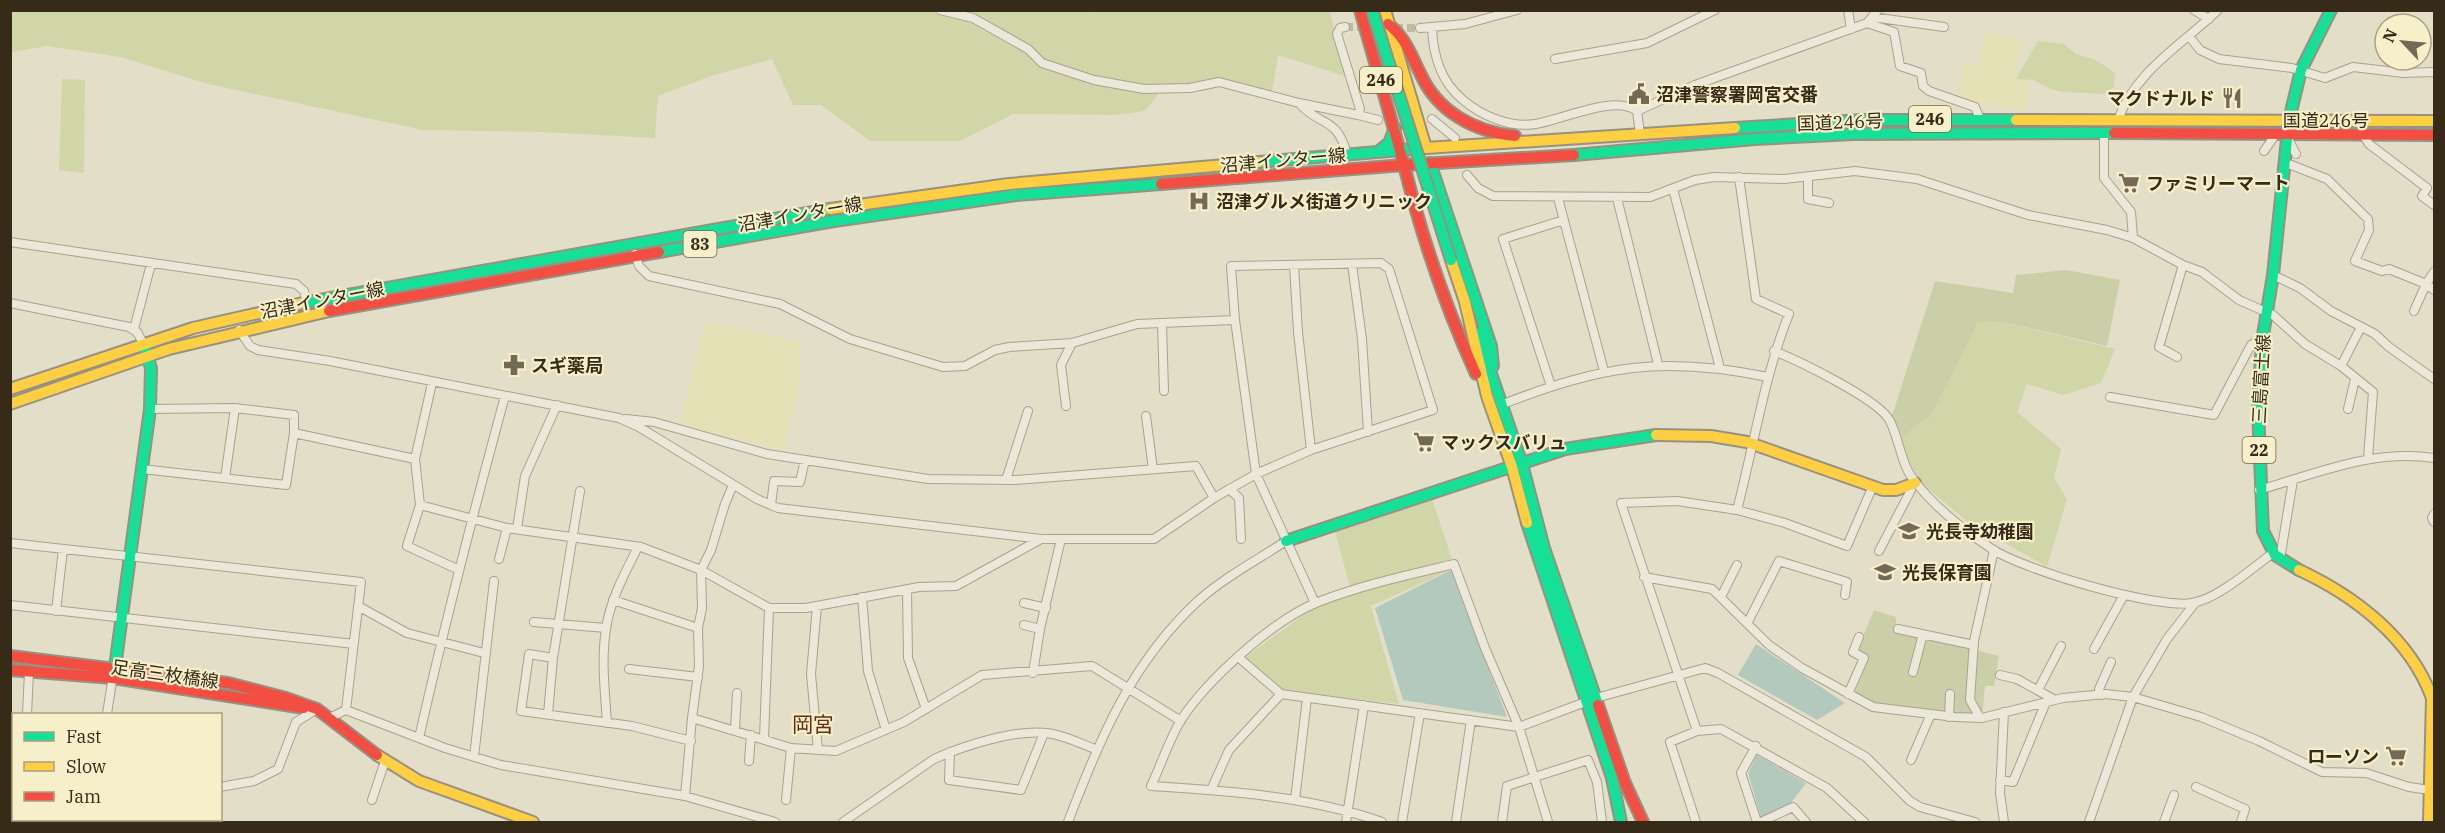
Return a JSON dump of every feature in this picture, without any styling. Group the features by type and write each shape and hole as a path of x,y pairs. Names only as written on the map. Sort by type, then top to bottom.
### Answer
{"main road":[{"name":"246","path":"1360,10 1404,165"},
{"name":"246","path":"1385,10 1426,148"},
{"name":"三島富士線","path":"2276,556 2264,536 2259,490 2258,408 2263,337 2286,163 2283,134 2289,120 2301,70 2331,10"},
{"path":"1372,12 1451,260 1482,344 1492,395 1544,548 1591,700 1621,822"},
{"name":"246","path":"1388,24 1402,33 1428,88 1453,115 1468,125 1487,132 1512,136 1606,136"},
{"name":"国道246号","path":"1426,148 1822,122 1980,119 2434,121"},
{"path":"1378,152 1389,142 1395,128"},
{"name":"国道246号","path":"1404,165 1537,159 1755,139 1854,134 2434,135"},
{"name":"沼津インター線","path":"10,389 143,343 214,322 307,302 922,194 1009,184 1426,148"},
{"path":"1430,163 1491,346 1492,395"},
{"path":"1404,165 1442,307 1492,395 1503,404 1517,465"},
{"name":"沼津インター線","path":"10,404 148,356 239,330 310,315 845,219 1016,195 1404,165"},
{"path":"114,673 150,409 152,378 143,343"},
{"path":"1286,541 1517,465 1611,438 1648,434 1690,434 1755,445 1872,488 1890,491 1911,484"},
{"path":"2276,556 2327,584 2358,605 2386,630 2431,684 2433,743 2429,822"},
{"name":"足高三枚橋線","path":"10,656 114,673 228,683 317,709 357,742 419,782 533,822"},
{"name":"足高三枚橋線","path":"10,670 114,673"},
{"path":"1591,700 1643,822"}],"street":[{"path":"940,10 973,18 1028,49 1042,63 1094,80 1144,89 1190,88 1219,82 1299,103 1378,120"},
{"path":"1420,28 1465,24 1516,10"},
{"path":"1555,59 1647,43 1715,10"},
{"path":"1848,10 1851,29"},
{"path":"2194,10 2209,19"},
{"path":"2118,120 2127,98 2171,48 2189,36 2218,10"},
{"path":"1637,111 1695,85 1851,29 1872,17 1944,27"},
{"path":"1872,17 1894,32 1900,66 1921,73 1923,86 1929,91 1975,107 1980,119"},
{"path":"1345,27 1340,28 1337,34 1360,109 1358,115"},
{"path":"1432,27 1432,53 1447,84 1460,98 1487,116 1518,124 1534,124 1614,104 1632,106 1637,111 1640,134"},
{"path":"2189,36 2200,50 2220,59 2301,70 2325,78 2353,67 2404,73 2434,72"},
{"path":"1299,103 1305,110 1334,127 1341,135 1347,154"},
{"path":"1432,119 1455,138"},
{"path":"2104,133 2104,178 2132,212 2133,238"},
{"path":"2264,151 2283,134 2296,154"},
{"path":"2364,136 2369,144 2427,188 2422,196 2434,205"},
{"path":"1426,148 1430,163"},
{"path":"2286,163 2327,180 2368,219 2369,230 2355,261 2382,271 2389,269 2426,284 2434,290"},
{"path":"1467,175 1478,188 1493,196 1617,198 1650,197 1695,180 1739,177 1746,180 1808,177 1856,171 1917,179 2028,215 2107,230 2133,238 2183,266 2202,272 2239,300 2266,312 2305,344 2341,366 2373,392 2368,458"},
{"path":"1737,510 1755,445 1774,351 1789,314 1756,299 1739,177"},
{"path":"1808,177 1808,200 1828,203"},
{"path":"1673,189 1720,368"},
{"path":"1558,198 1604,371"},
{"path":"1617,198 1658,364"},
{"path":"1551,386 1503,239 1564,220"},
{"path":"10,242 296,284 304,291 310,315"},
{"path":"633,244 643,272 649,276 780,304 850,339 943,367 965,366 995,350 1009,346 1072,343 1137,324 1235,320"},
{"path":"619,418 639,427 771,505 801,512 1041,539 1154,539 1214,498 1256,474 1311,450 1433,410 1389,269 1381,263 1231,266 1235,320 1256,474 1315,603"},
{"path":"134,329 151,264"},
{"path":"1352,264 1362,339 1368,432"},
{"path":"1294,265 1298,332 1311,450"},
{"path":"2177,357 2159,347 2183,266"},
{"path":"2414,311 2426,284 2434,273"},
{"path":"2273,275 2300,288 2331,311 2375,334 2398,354 2434,379"},
{"path":"10,303 120,324 134,329 143,343"},
{"path":"1162,323 1164,391"},
{"path":"2341,366 2361,327"},
{"path":"239,330 250,346 258,350 330,361 619,418 654,422 767,454 928,479 1006,480 1196,466 1214,498"},
{"path":"2110,397 2214,415 2251,345 2263,337"},
{"path":"1066,406 1061,365 1072,343"},
{"path":"1774,351 1797,360 1851,389 1889,418 1909,473 1911,489 1879,551"},
{"path":"1503,404 1551,386 1604,371 1658,364 1720,368 1768,377"},
{"path":"2348,409 2355,379"},
{"path":"432,382 415,459 420,505 407,546 458,569"},
{"path":"418,738 458,569 505,396"},
{"path":"517,529 525,476 557,405"},
{"path":"225,478 235,408"},
{"path":"142,468 286,485 294,433 294,415 235,408 150,409"},
{"path":"1006,480 1028,411"},
{"path":"1146,416 1154,469"},
{"path":"294,433 415,459"},
{"path":"2259,490 2318,470 2368,458 2434,458"},
{"path":"771,505 774,481 800,482 805,460"},
{"path":"1911,484 1994,550 2053,574 2124,595 2182,604 2194,603 2276,556 2293,480"},
{"path":"686,796 692,718 698,677 698,628 702,608 701,570 711,550 724,504 733,484"},
{"path":"1697,731 1621,503 1677,501 1737,510 1785,523 1847,546 1872,488"},
{"path":"1229,489 1239,498 1241,539"},
{"path":"548,714 553,658 580,491"},
{"path":"420,505 507,528 638,546 701,570 769,608 817,606 919,586 956,586 1041,539"},
{"path":"2434,514 2432,518 2434,522"},
{"path":"500,559 507,528"},
{"path":"1034,673 1040,629 1061,539"},
{"path":"1068,822 1095,749 1126,688 1158,643 1200,600 1286,541"},
{"path":"10,543 361,582 346,710"},
{"path":"607,723 603,659 606,628 613,600 638,546"},
{"path":"56,610 63,549"},
{"path":"1980,718 1970,700 1974,645 1994,550"},
{"path":"1748,622 1779,561 1847,582 1845,595"},
{"path":"1382,822 1349,811 1295,800 1211,790 1151,786 1181,721 1215,678 1263,636 1315,603 1369,585 1454,564 1485,648 1519,727 1548,822"},
{"path":"1720,597 1737,565"},
{"path":"1644,577 1712,589 1769,645 1873,707 1949,717 1980,718 2055,700 2101,695 2133,697 2201,717 2259,741 2322,772 2366,773 2409,787 2431,784"},
{"path":"474,757 484,653 494,581"},
{"path":"907,590 908,658 926,709"},
{"path":"2094,649 2124,595"},
{"path":"862,597 868,671 886,730"},
{"path":"613,600 698,628"},
{"path":"1024,603 1046,608"},
{"path":"2088,822 2133,697 2166,639 2194,603"},
{"path":"10,605 354,644"},
{"path":"358,606 407,633 484,653"},
{"path":"817,606 811,674 818,750"},
{"path":"764,738 769,608"},
{"path":"534,622 606,628"},
{"path":"1024,625 1040,629"},
{"path":"1898,629 1974,645"},
{"path":"1913,672 1923,634"},
{"path":"1848,693 1864,658 1853,652 1859,637"},
{"path":"2038,690 2061,646"},
{"path":"553,658 530,654 521,711 632,726 691,741"},
{"path":"1238,657 1281,694 1519,727 1591,700 1705,668 1718,673 1866,757 1910,801 1920,807 1975,822"},
{"path":"2101,695 2099,689 2111,662"},
{"path":"692,718 764,738 790,748 836,751 886,730 982,675 1034,673 1092,666 1181,721"},
{"path":"629,669 698,677"},
{"path":"27,713 29,672"},
{"path":"107,713 114,673"},
{"path":"2000,675 2017,679 2055,700"},
{"path":"735,730 737,693"},
{"path":"1211,790 1229,750 1281,694"},
{"path":"1949,717 1950,694"},
{"path":"1295,800 1307,698"},
{"path":"2000,780 2013,782 2046,702"},
{"path":"1346,822 1364,705"},
{"path":"222,787 254,782 278,769 296,722 317,709"},
{"path":"329,718 346,710 418,738 501,765 686,796 776,822"},
{"path":"2004,712 2000,780 2004,822"},
{"path":"1402,822 1420,713"},
{"path":"1911,760 1931,714"},
{"path":"1456,822 1471,720"},
{"path":"1696,822 1670,742 1697,731 1721,729 1756,746 1827,788 1864,822"},
{"path":"843,822 934,759 950,752 1016,734 1044,733 1064,736 1095,749"},
{"path":"950,752 949,780 1020,790 1044,733"},
{"path":"749,761 751,735"},
{"path":"1756,746 1741,773 1759,822 1793,807 1806,822"},
{"path":"786,800 790,748"},
{"path":"1502,822 1507,786 1588,760 1597,782 1602,822"},
{"path":"372,800 385,761"},
{"path":"2196,787 2245,809 2241,822"},
{"path":"2164,822 2174,795"}],"shaded area":[{"path":"1987,32 2022,39 2014,78 2031,83 2025,110 1958,98 1965,62 1979,66"},
{"path":"706,321 800,342 800,385 783,451 680,424"},
{"path":"1451,570 1507,717 1403,700 1375,608"},
{"path":"1756,644 1845,703 1817,720 1738,675"},
{"path":"1757,755 1806,783 1791,803 1761,818 1748,773"}],"green space":[{"path":"1102,10 1330,11 1345,76 1278,55 1272,91 1222,83 1194,89 1130,86 1158,95 1145,111 1116,115 1013,114 960,141 870,141 821,105 793,105 772,59 714,75 658,96 655,138 543,132 423,130 208,84 121,57 47,46 11,52 10,11 1097,11 1093,13"},
{"path":"2038,41 2064,44 2076,54 2096,60 2115,73 2114,87 2102,94 2066,92 2053,90 2033,80 2016,79"},
{"path":"62,79 85,80 84,173 59,170"},
{"path":"2066,270 2120,280 2107,346 2008,323 1978,322 1931,415 1903,436 1892,416 1935,281 2013,293 2016,275"},
{"path":"1978,322 2007,323 2115,349 2101,383 2063,395 2027,384 2017,412 2061,449 2054,478 2067,499 2047,567 1968,522 1921,483 1896,437"},
{"path":"1432,499 1455,568 1371,606 1399,704 1280,690 1243,659 1317,605 1351,591 1335,531"},
{"path":"1874,610 1896,617 1896,630 1999,656 1994,686 1985,686 1982,718 1876,705 1855,692 1869,658 1857,651"}],"tunnel":[{"path":"1345,27 1368,27"},
{"path":"1395,28 1420,28"}],"traffic: fast":[{"path":"2299,570 2275,555 2263,531 2258,408 2262,341 2273,275 2289,120 2301,70 2331,10"},
{"path":"1373,13 1451,260"},
{"path":"1735,128 1862,120 2016,120"},
{"path":"1378,152 1389,143 1395,128"},
{"path":"1574,155 1755,139 1854,134 2114,133"},
{"path":"1259,162 1425,148"},
{"path":"1430,163 1491,346 1493,366"},
{"path":"659,252 834,221 1016,195 1161,184"},
{"path":"303,303 830,209"},
{"path":"1477,333 1522,464 1544,548 1598,705"},
{"path":"115,667 150,409 151,368 145,349"},
{"path":"1286,541 1565,449 1656,435"},
{"path":"1527,523 1612,778 1621,822"}],"traffic: slow":[{"path":"1385,10 1426,148 1735,128"},
{"path":"2016,120 2434,121"},
{"path":"830,209 1009,184 1259,162"},
{"path":"1451,260 1465,302 1487,396 1512,467 1527,523"},
{"path":"10,389 193,328 303,303"},
{"path":"10,404 169,349 329,311"},
{"path":"1656,435 1711,436 1747,442 1883,490 1896,490 1915,483"},
{"path":"2299,570 2340,593 2378,621 2410,656 2422,676 2432,698 2429,822"},
{"path":"377,755 419,781 533,822"}],"traffic: jam":[{"path":"1360,10 1404,165 1574,155"},
{"path":"1388,24 1404,41 1428,88 1448,110 1472,125 1515,136"},
{"path":"2114,133 2434,135"},
{"path":"1404,165 1435,271 1476,374"},
{"path":"1161,184 1404,165"},
{"path":"329,311 659,252"},
{"path":"10,656 228,683 286,698 317,709 377,755"},
{"path":"10,670 113,678 304,708"},
{"path":"1598,705 1625,783 1643,822"}],"place":[{"name":"沼津警察署岡宮交番","path":"1639,94"},
{"name":"マクドナルド","path":"2232,98"},
{"name":"ファミリーマート","path":"2129,183"},
{"name":"沼津グルメ街道クリニック","path":"1199,201"},
{"name":"スギ薬局","path":"514,365"},
{"name":"マックスバリュ","path":"1424,442"},
{"name":"光長寺幼稚園","path":"1909,531"},
{"name":"光長保育園","path":"1885,572"},
{"name":"ローソン","path":"2396,756"}],"district":[{"name":"岡宮","path":"813,724"}]}
